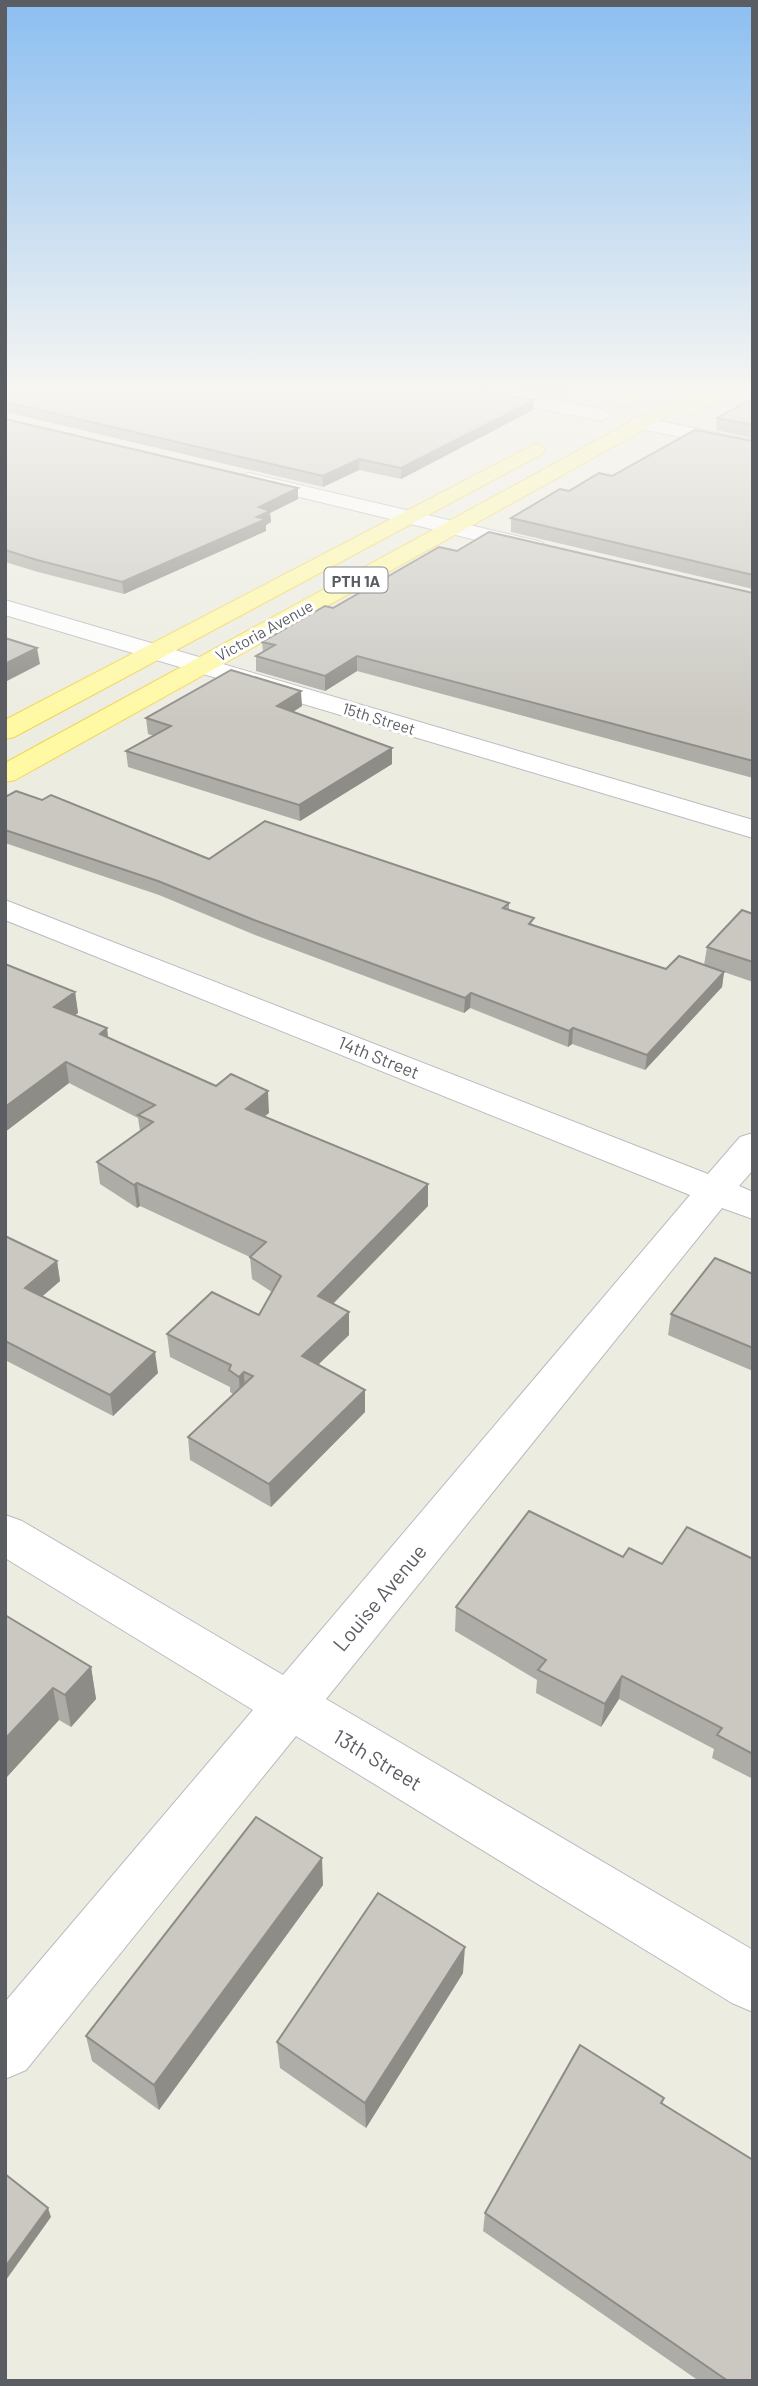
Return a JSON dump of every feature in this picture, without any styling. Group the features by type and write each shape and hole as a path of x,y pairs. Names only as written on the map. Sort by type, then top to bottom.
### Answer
{"main road":[{"name":"Victoria Avenue","path":"5,731 445,498"},
{"name":"Victoria Avenue","path":"5,774 504,498"}],"street":[{"path":"327,498 555,552"},
{"name":"15th Street","path":"5,607 753,829"},
{"name":"14th Street","path":"5,909 734,1198"},
{"name":"Louise Avenue","path":"5,2049 289,1706 734,1198 753,1145"},
{"name":"13th Street","path":"5,1534 753,1983"}],"building":[{"path":"5,498 277,498 259,507 270,511 257,517 266,519 122,582 5,550"},
{"path":"544,498 753,498 753,575 511,518"},
{"path":"489,532 753,593 753,761 357,656 325,676 256,656 275,645 262,642 325,606 333,608 439,547 457,551"},
{"path":"5,638 37,648 5,664"},
{"path":"231,670 301,691 277,706 392,748 299,805 126,751 171,726 146,718"},
{"path":"16,791 42,800 51,795 209,859 265,821 509,903 503,908 534,918 529,924 666,969 679,956 724,972 647,1055 573,1028 569,1031 471,993 465,998 254,920 158,881 5,830 5,797"},
{"path":"742,910 753,914 753,962 707,947"},
{"path":"5,964 75,992 54,1007 107,1028 100,1034 216,1086 231,1074 268,1091 246,1109 428,1184 318,1296 349,1312 302,1356 365,1390 269,1484 188,1437 253,1376 244,1372 239,1377 229,1370 231,1365 167,1334 212,1292 259,1315 281,1276 250,1257 266,1242 137,1183 134,1185 97,1162 153,1122 138,1115 155,1105 66,1062 5,1107"},
{"path":"5,1236 57,1261 25,1288 155,1352 110,1395 5,1341"},
{"path":"715,1258 753,1274 753,1348 671,1314"},
{"path":"529,1511 623,1557 629,1548 662,1564 687,1527 753,1559 753,1754 717,1735 722,1728 622,1676 605,1704 538,1670 546,1660 456,1607"},
{"path":"5,1615 91,1667 65,1695 53,1688 5,1739"},
{"path":"256,1817 322,1858 154,2085 86,2036"},
{"path":"378,1893 465,1947 365,2103 277,2042"},
{"path":"580,2045 664,2098 661,2103 753,2160 753,2381 728,2381 485,2213"},
{"path":"5,2174 48,2208 5,2267"}]}
